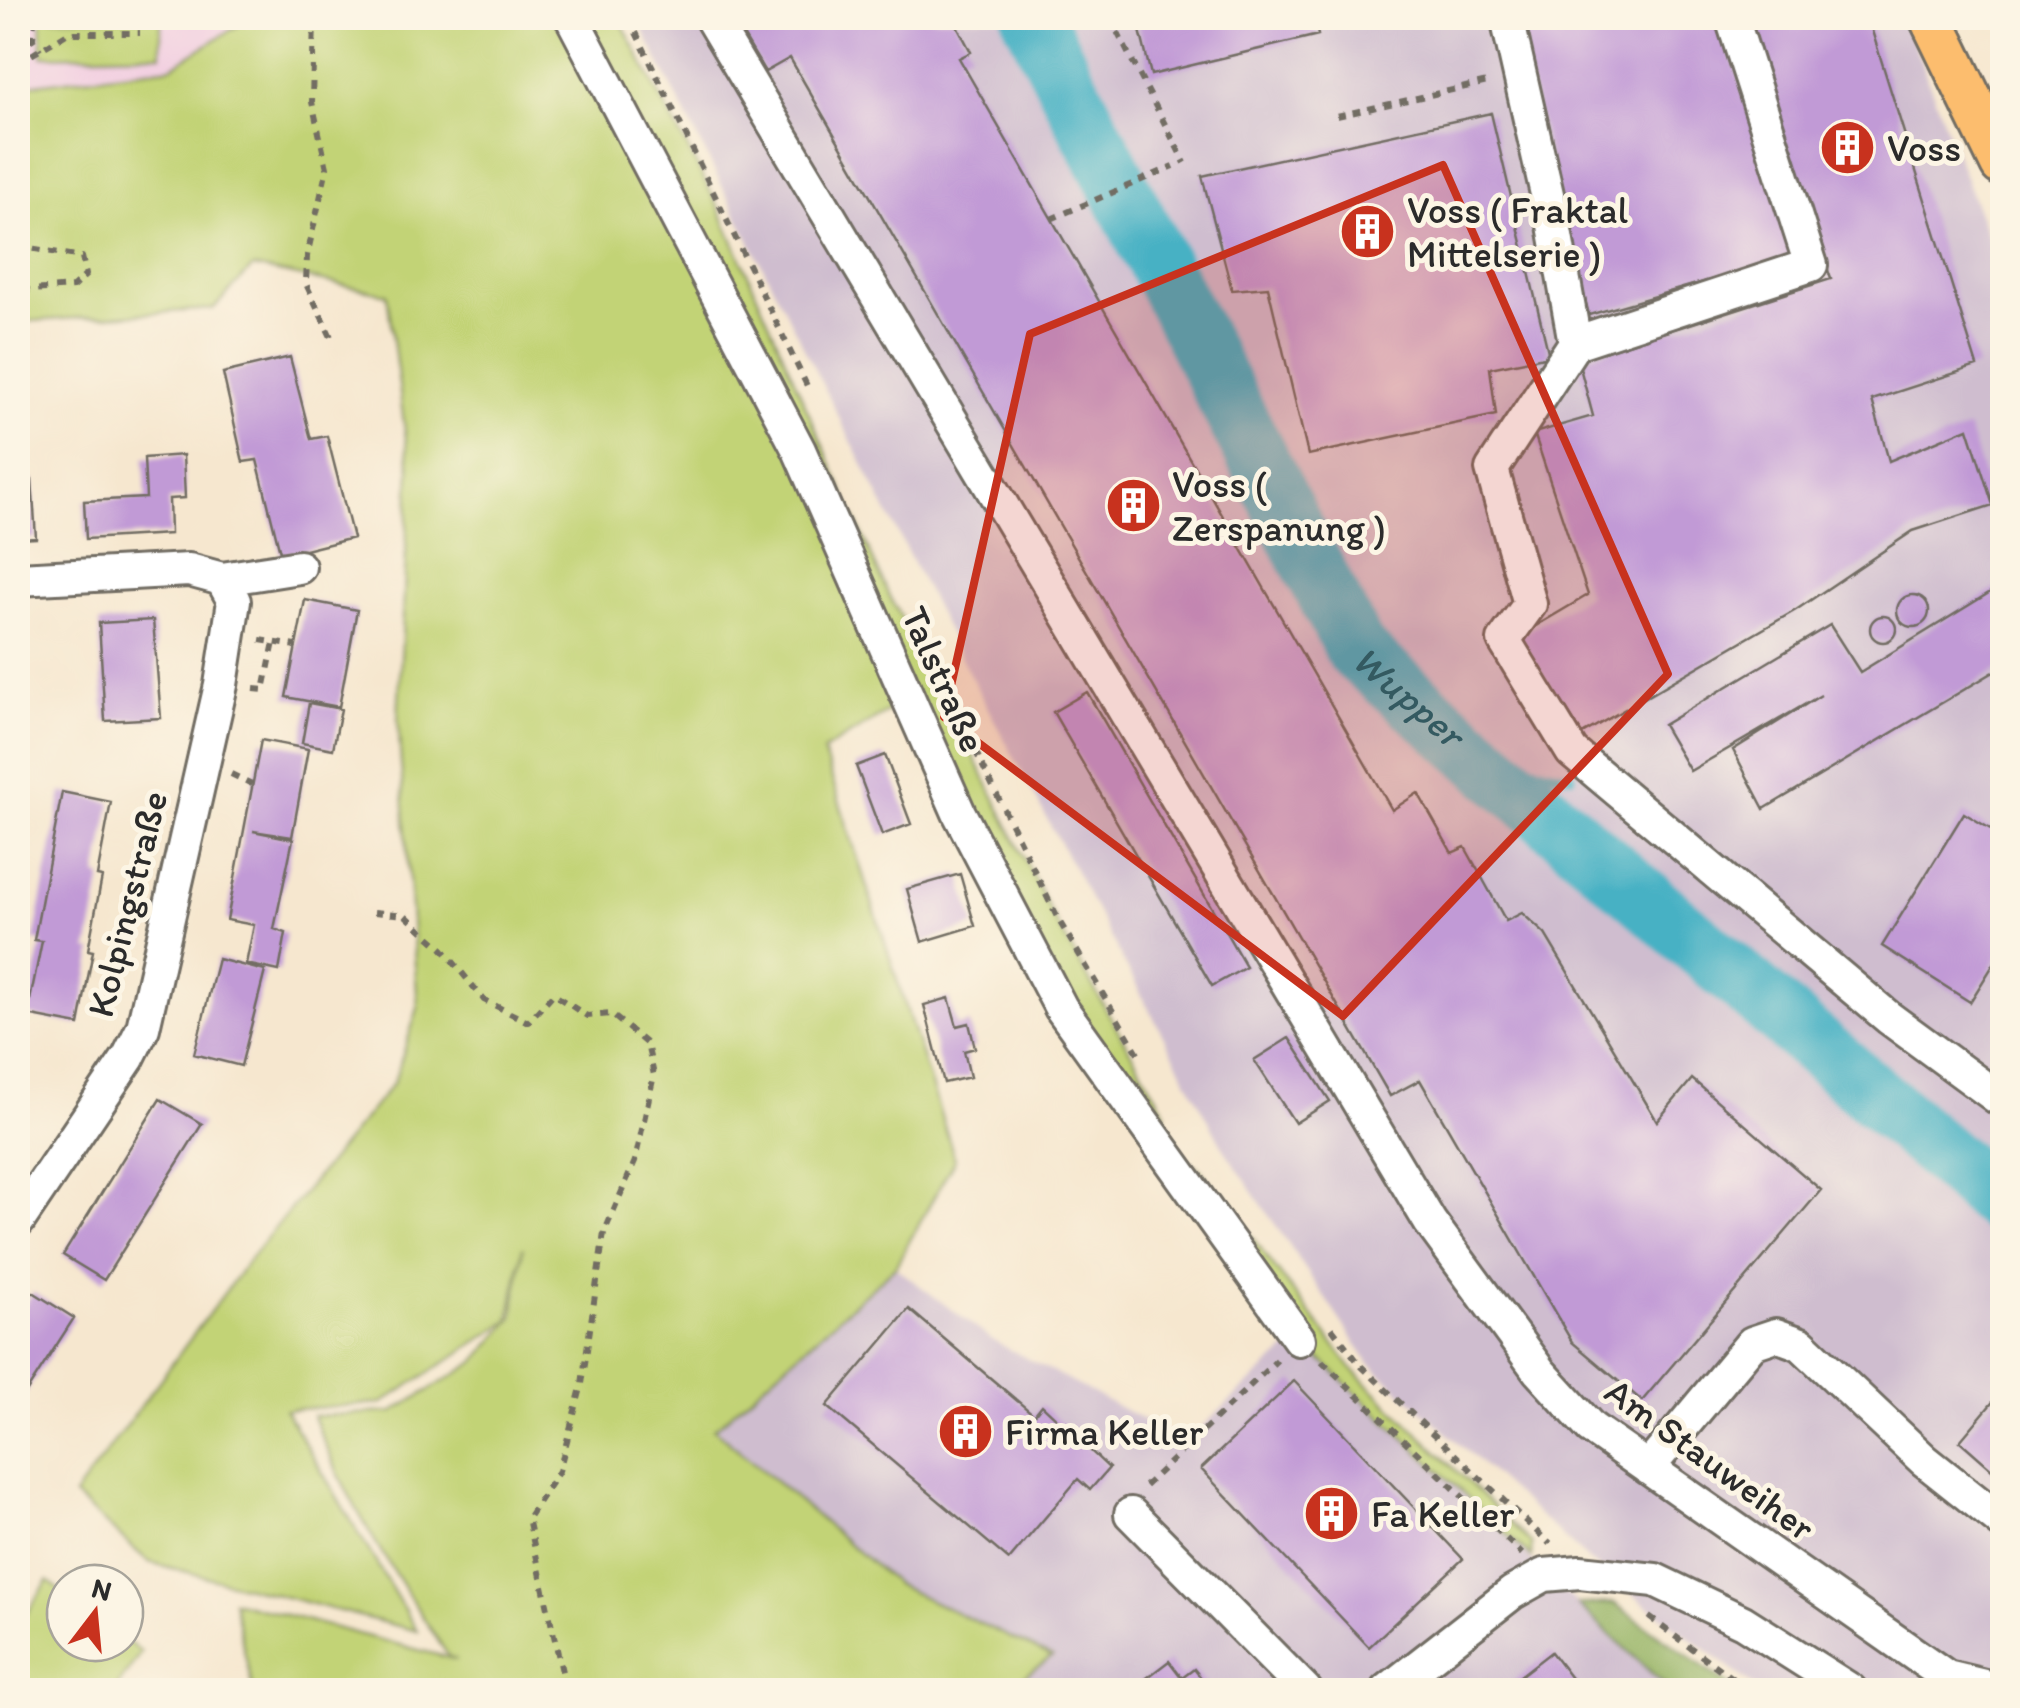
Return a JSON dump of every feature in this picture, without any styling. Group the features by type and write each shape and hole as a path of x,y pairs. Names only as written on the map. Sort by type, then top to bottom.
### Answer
{"main road":[{"path":"1931,18 1991,123 2002,164"}],"street":[{"name":"Talstraße","path":"572,18 799,450 959,813 1052,992 1177,1146 1313,1330"},
{"name":"Am Stauweiher","path":"710,18 1430,1222 1538,1371 1591,1428 1948,1677 2001,1690"},
{"path":"1507,18 1554,224 1575,343"},
{"path":"1732,18 1811,265 1575,343 1492,470 1530,604 1504,640 1572,752 1890,1018 2002,1102"},
{"path":"18,579 189,570 222,579 299,567"},
{"name":"Kolpingstraße","path":"18,1221 128,1058 142,1028 222,686 234,601 222,579"},
{"path":"1648,1468 1752,1343 1776,1335 1801,1344 1924,1460 2002,1522"},
{"path":"1131,1514 1305,1690"},
{"path":"1388,1690 1512,1593 1544,1575 1588,1572 1655,1580 1743,1622 1850,1690"}],"path":[{"path":"34,18 33,40 40,50"},
{"path":"314,18 312,102 327,168 307,256 306,284 332,338"},
{"path":"629,18 725,208 815,405"},
{"path":"1110,18 1185,162"},
{"path":"18,64 68,32 140,32"},
{"path":"1338,116 1520,75"},
{"path":"1051,220 1174,166"},
{"path":"18,246 82,257 86,275 73,286 18,291"},
{"path":"274,642 296,646"},
{"path":"934,666 1058,920 1148,1070"},
{"path":"230,774 252,784"},
{"path":"374,912 405,915 443,949 484,1000 528,1022 554,994 587,1016 611,1014 647,1044 654,1075 635,1161 604,1233 582,1384 558,1471 528,1518 566,1690"},
{"path":"1131,1514 1145,1485 1313,1330"},
{"path":"1313,1330 1361,1366 1561,1554 1748,1690"},
{"path":"1313,1330 1544,1575"}],"highlighted area":[{"path":"1443,165 1668,674 1343,1016 944,717 1030,334"}],"shaded area":[{"path":"18,18 329,18 289,79 18,100"},
{"path":"637,18 1904,18 2002,273 2002,1690 1759,1690 1593,1564 1369,1363 1224,1149 963,662"},
{"path":"895,1267 992,1340 1185,1442 1299,1339 1668,1690 1004,1690 1052,1657 897,1585 713,1428"}],"green space":[{"path":"41,18 161,18 161,54 42,56"},
{"path":"250,18 619,18 719,208 888,594 931,669 1055,921 1166,1113 1151,1135 1061,1008 908,699 823,751 955,1159 895,1267 714,1429 897,1585 1052,1657 1004,1690 253,1690 233,1601 457,1660 449,1657 374,1540 341,1480 313,1416 393,1412 474,1363 513,1318 523,1247 509,1321 382,1403 285,1410 417,1631 149,1562 74,1496 245,1265 394,1082 418,1008 398,721 410,470 387,294 253,267 213,309 18,322 18,86 171,67"},
{"path":"1197,1166 1353,1370 1532,1544 1531,1557 1299,1339 1186,1185"},
{"path":"45,1586 45,1663 133,1663 115,1690 18,1690 18,1626"},
{"path":"1614,1603 1736,1690 1670,1690 1578,1605"}],"building":[{"name":"Voss ( Zerspanung )","path":"733,18 953,18 971,52 959,58 1392,810 1418,793 1452,853 1465,847 1506,921 1522,913 1545,934 1657,1121 1692,1079 1821,1190 1642,1401 1572,1342 1420,1080 1390,1096 790,58 765,72"},
{"path":"1137,18 1314,18 1318,35 1151,75"},
{"path":"1515,18 1718,18 1797,255 1589,315"},
{"path":"1744,18 1868,18 1977,366 1872,400 1889,461 1968,428 1993,505 1913,531 1796,610 1582,734 1519,636 1588,595 1534,433 1593,416 1578,360 1831,279"},
{"name":"Voss ( Fraktal Mittelserie )","path":"1491,113 1549,356 1490,368 1496,415 1308,455 1268,287 1232,290 1202,176"},
{"path":"290,357 311,439 327,436 353,538 281,556 257,460 243,462 223,373"},
{"path":"183,455 185,498 169,499 170,534 86,539 84,501 146,498 144,458"},
{"path":"32,479 36,538 18,539 18,480"},
{"path":"2002,585 2002,667 1764,809 1733,750 1821,695 1690,771 1663,725 1830,625 1860,672"},
{"path":"1913,595 1924,600 1929,611 1924,622 1913,627 1902,622 1897,611 1902,600"},
{"path":"305,600 357,610 339,707 286,697"},
{"path":"1883,616 1892,620 1896,629 1892,638 1883,642 1874,638 1870,629 1874,620"},
{"path":"153,620 161,718 105,721 99,623"},
{"path":"1087,692 1246,967 1212,986 1053,712"},
{"path":"309,703 341,709 333,749 302,743"},
{"path":"261,740 308,749 292,837 253,831 293,839 274,929 286,933 279,971 246,964 254,925 227,920"},
{"path":"885,755 911,824 882,835 856,766"},
{"path":"62,792 111,802 88,950 93,951 79,1025 27,1015 42,941 34,940"},
{"path":"1964,813 2002,836 2002,951 1970,1002 1882,946"},
{"path":"960,874 975,926 922,942 907,889"},
{"path":"218,959 265,971 241,1066 194,1054"},
{"path":"949,998 957,1026 969,1023 975,1048 964,1051 970,1077 944,1083 924,1005"},
{"path":"1289,1038 1330,1101 1295,1123 1254,1060"},
{"path":"160,1099 202,1124 104,1280 63,1255"},
{"path":"33,1292 74,1318 23,1397 18,1394 18,1316"},
{"name":"Firma Keller","path":"909,1309 1034,1415 1042,1405 1109,1468 1090,1490 1078,1479 1009,1560 827,1406"},
{"name":"Fa Keller","path":"1294,1381 1463,1559 1369,1647 1201,1469"},
{"path":"2002,1391 2002,1478 1960,1441"},
{"path":"1551,1652 1580,1690 1502,1690"},
{"path":"1169,1661 1182,1678 1194,1669 1211,1690 1131,1690"}],"waterway":[{"name":"Wupper","path":"1033,18 1356,651 2002,1205"},
{"path":"1482,759 1572,776"}],"place":[{"name":"Voss","path":"1848,148"},
{"name":"Voss ( Fraktal Mittelserie )","path":"1368,232"},
{"name":"Voss ( Zerspanung )","path":"1133,506"},
{"name":"Firma Keller","path":"966,1432"},
{"name":"Fa Keller","path":"1332,1514"}]}
